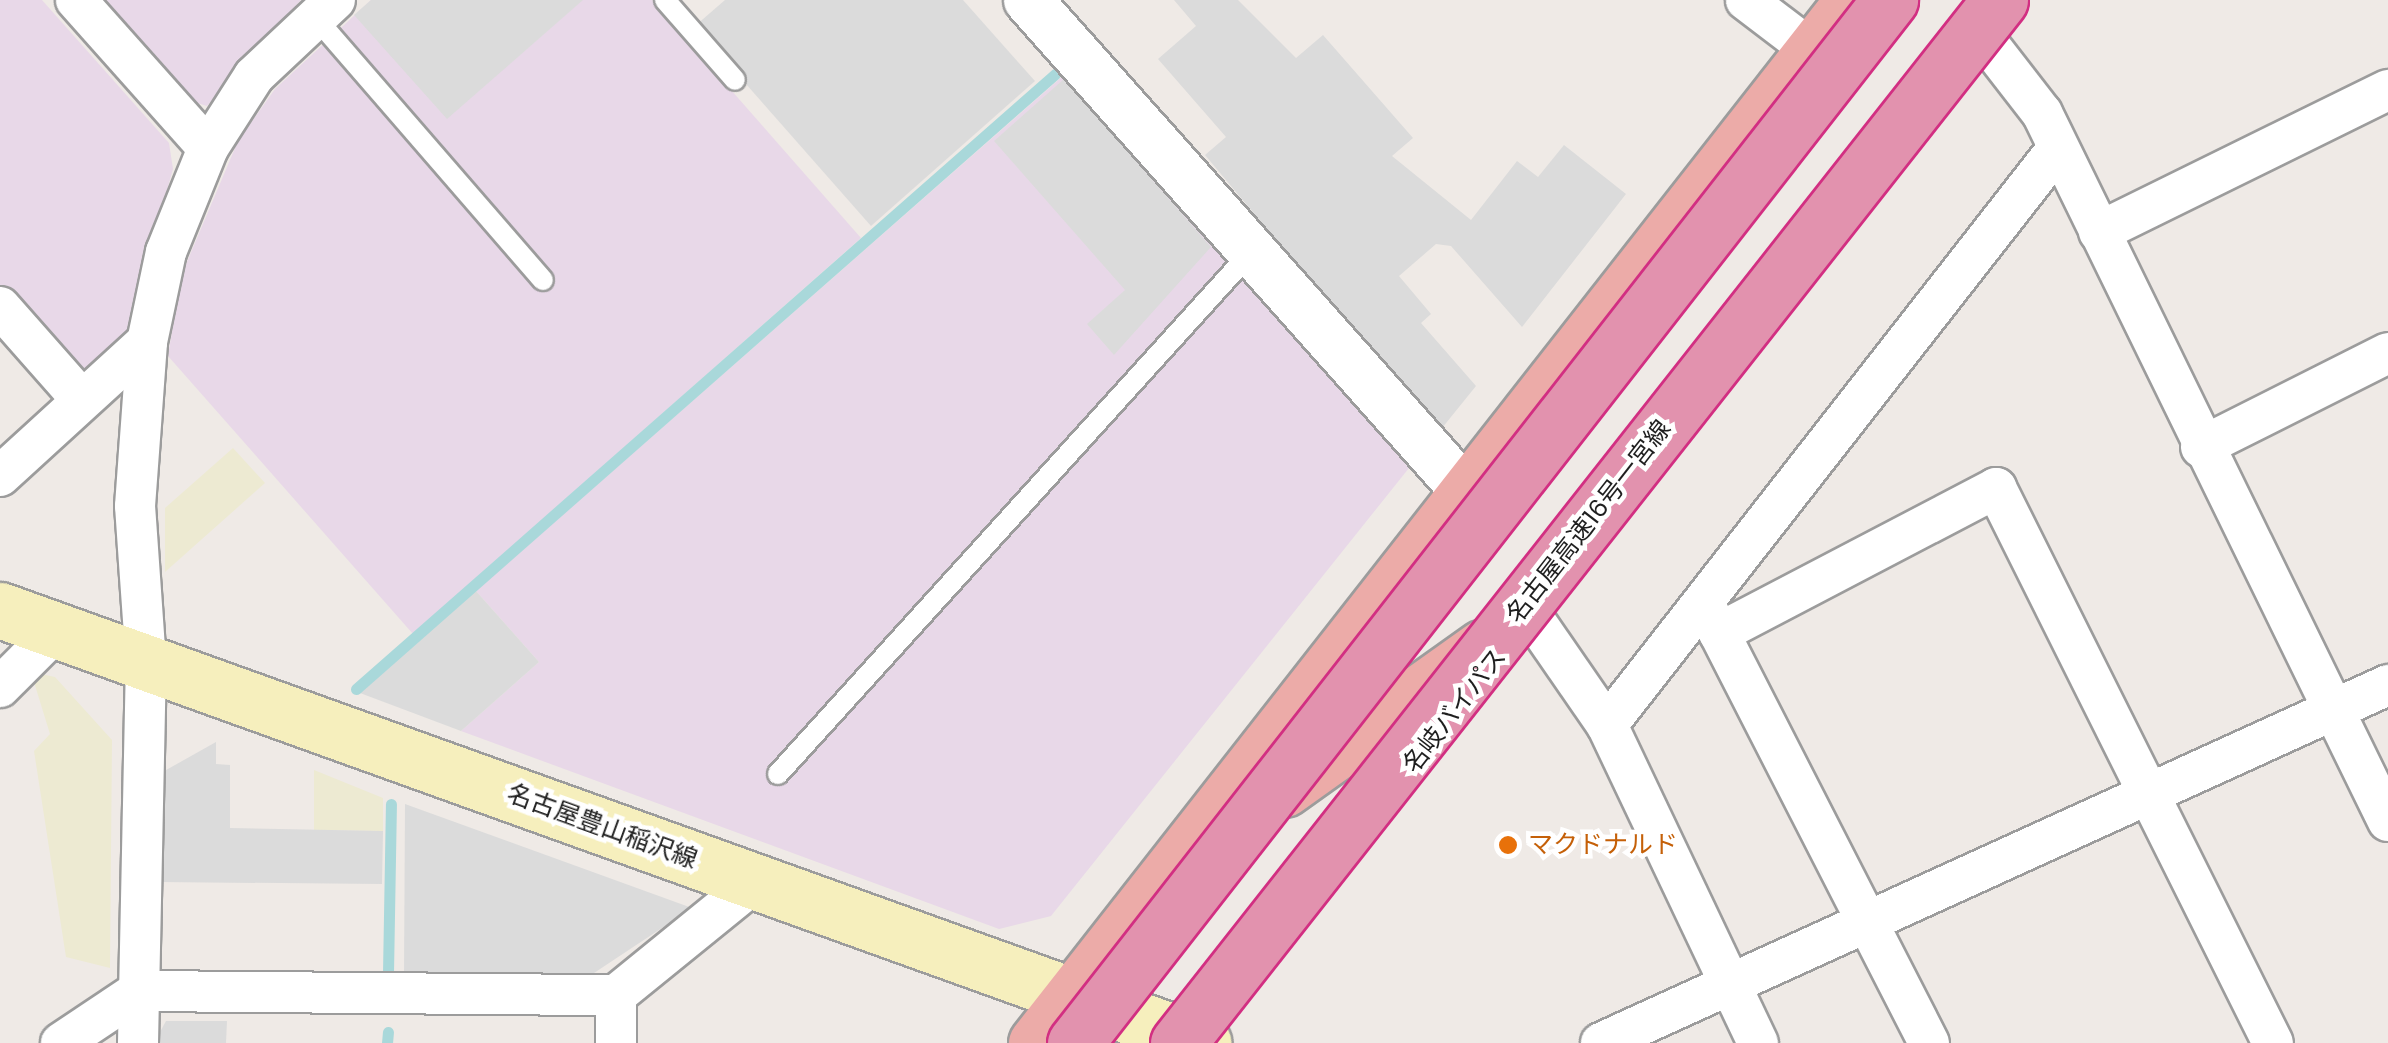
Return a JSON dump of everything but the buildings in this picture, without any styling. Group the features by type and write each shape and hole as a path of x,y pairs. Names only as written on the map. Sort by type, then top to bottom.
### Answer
{"highway":[{"path":"1074,1020 1468,494 1853,0"},
{"path":"1074,1020 1890,0"},
{"name":"名岐バイパス","path":"1193,1042 1531,615 1999,12"},
{"name":"名古屋高速16号一宮線","path":"1193,1042 1999,12"},
{"path":"1036,1043 1074,1020 1296,778 1531,615"}],"main road":[{"name":"名古屋豊山稲沢線","path":"0,610 755,882 1074,1020 1193,1042"}],"street":[{"path":"76,0 208,148"},
{"path":"1746,0 1813,51"},
{"path":"1048,8 1252,251 1468,494"},
{"path":"138,1043 146,663 135,506 147,342 166,252 208,148 254,76 325,9"},
{"path":"1999,12 2058,148 2201,447 2388,822"},
{"path":"2098,232 2388,90"},
{"path":"1607,725 1711,617 2058,148"},
{"path":"0,307 82,400"},
{"path":"0,476 147,342"},
{"path":"2201,447 2388,354"},
{"path":"1711,617 1996,488 2272,1043"},
{"path":"1531,615 1607,725 1758,1043"},
{"path":"1711,617 1864,923 1930,1043"},
{"path":"0,687 56,630"},
{"path":"1601,1043 2388,684"},
{"path":"61,1043 140,991 616,996 755,882"},
{"path":"616,996 616,1043"}],"lane":[{"path":"665,0 736,80"},
{"path":"325,9 543,280"},
{"path":"778,774 1252,251"}],"shaded area":[{"path":"0,0 42,0 169,143 173,169 124,343 82,378 0,285"},
{"path":"97,0 301,0 207,106 187,100"},
{"path":"371,0 652,0 861,238 413,634 168,356 181,276 238,141 275,89"},
{"path":"371,0 583,0 447,119 354,15"},
{"path":"725,0 963,0 1035,81 871,226 695,26"},
{"path":"1174,0 1238,0 1296,58 1323,35 1413,138 1392,156 1471,220 1517,161 1538,177 1564,145 1626,194 1522,327 1451,246 1436,244 1399,276 1431,314 1421,323 1476,386 1438,433 1205,155 1226,137 1158,59 1196,26"},
{"path":"1064,75 1409,468 1051,916 999,929 461,731 539,662 476,591"},
{"path":"1064,79 1211,247 1114,355 1087,324 1125,290 994,141"},
{"path":"233,448 265,483 165,572 165,508"},
{"path":"476,591 539,662 461,731 360,693"},
{"path":"41,674 55,677 112,740 110,968 66,957 34,751 50,734 34,682"},
{"path":"216,742 216,764 230,765 230,828 383,831 382,884 158,882 159,774"},
{"path":"314,770 383,798 383,831 314,830"},
{"path":"405,804 692,908 588,977 404,974"},
{"path":"166,1021 227,1021 226,1043 154,1043"}],"waterway":[{"path":"356,689 1055,74"},
{"path":"388,973 391,804"},
{"path":"387,1043 388,1032"}],"place":[{"name":"マクドナルド","path":"1508,845"}]}
